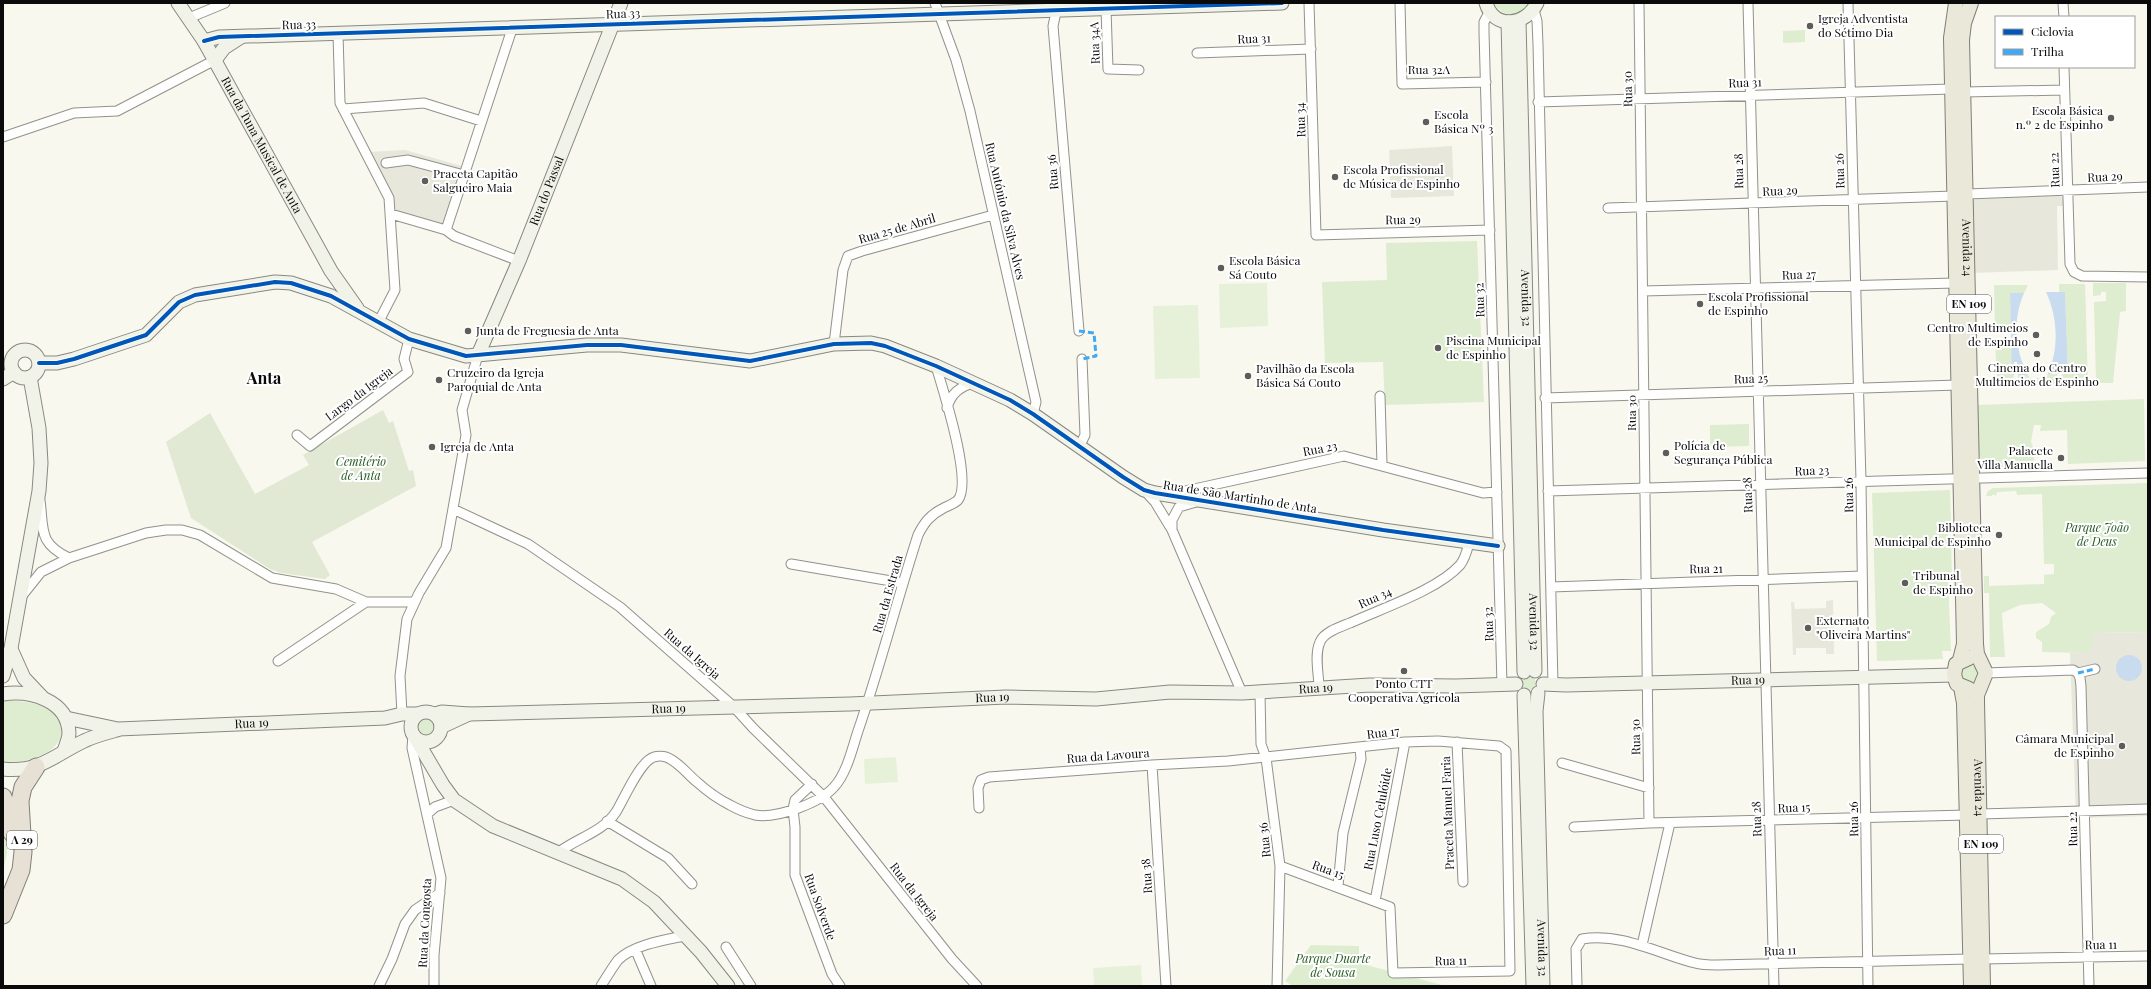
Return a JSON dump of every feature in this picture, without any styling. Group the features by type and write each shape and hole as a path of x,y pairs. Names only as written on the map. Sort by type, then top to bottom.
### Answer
{"highway":[{"name":"A 29","path":"3,915 21,870 23,852 20,801 23,787 36,766"},
{"name":"A 29","path":"3,797 11,820 13,857 8,878 3,885"}],"main road":[{"name":"Avenida 24","path":"1956,3 1950,38 1958,91"},
{"name":"Avenida 24","path":"1971,3 1964,22 1958,91 1966,478 1964,644 1960,660 1956,664 1954,675 1961,687 1964,703 1974,815"},
{"name":"Avenida 24","path":"1960,195 1956,282 1958,385 1966,478 1972,506 1976,644 1982,673 1977,702 1974,815 1976,959 1971,986"},
{"path":"1960,660 1970,658 1982,673 1971,690 1961,687"},
{"name":"Avenida 24","path":"1976,959 1983,986"}],"street":[{"name":"Rua da Tuna Musical de Anta","path":"178,3 204,41 333,273 358,310"},
{"path":"189,18 225,3"},
{"name":"Rua do Passal","path":"478,355 519,261 621,3"},
{"name":"Rua 33","path":"204,41 219,37 512,29 938,9 1056,7 1106,9 1282,3"},
{"name":"Rua 34","path":"1309,3 1316,235"},
{"name":"Rua 32A","path":"1400,3 1402,84 1486,82"},
{"name":"Rua 30","path":"1639,3 1649,823"},
{"name":"Rua 28","path":"1748,3 1754,288 1774,986"},
{"name":"Rua 26","path":"1848,3 1861,481 1868,986"},
{"path":"2063,3 2064,16"},
{"path":"1486,6 1495,16 1513,21 1524,19 1535,6"},
{"name":"Rua 32","path":"1486,6 1484,22 1502,685"},
{"path":"1535,6 1537,21 1545,398 1551,587 1545,687"},
{"name":"Rua 36","path":"1056,7 1054,33 1079,331"},
{"name":"Rua António da Silva Alves","path":"938,9 970,110 1036,402 1033,414"},
{"name":"Rua 34A","path":"1106,9 1108,69 1138,70"},
{"name":"Avenida 32","path":"1513,21 1529,672"},
{"path":"446,230 512,29"},
{"path":"338,34 340,103 389,198 395,290 379,321"},
{"path":"3,137 74,113 117,111 215,60 224,48 241,37"},
{"name":"Rua 31","path":"1197,53 1311,50"},
{"name":"Rua 22","path":"2064,68 2070,264 2074,272 2082,276 2148,277"},
{"name":"Rua 31","path":"1538,102 1850,91 2064,90"},
{"path":"343,109 424,104 481,122"},
{"path":"386,163 408,160 464,175"},
{"name":"Rua 29","path":"1608,208 1752,204 2148,187"},
{"path":"391,214 446,230 454,236 519,261"},
{"name":"Rua 25 de Abril","path":"834,344 842,270 848,256 862,250 993,215"},
{"name":"Rua 29","path":"1316,235 1490,230"},
{"path":"314,290 329,284 333,273"},
{"name":"Rua de São Martinho de Anta","path":"39,362 57,363 146,335 179,302 195,295 275,282 291,283 331,296 409,338 466,356 587,345 614,345 750,362 834,344 852,343 885,346 974,383 1033,414 1079,447 1144,490 1171,497 1469,543 1498,546"},
{"name":"Rua 27","path":"1643,291 1956,282"},
{"path":"331,296 338,292 341,285"},
{"name":"Largo da Igreja","path":"297,435 310,446 408,372 404,359 409,338"},
{"path":"22,351 31,352 38,358 39,362 37,372 30,377 21,378 8,376 12,359 22,351"},
{"path":"402,714 400,676 401,657 407,619 446,548 466,435 462,410 478,355"},
{"path":"1079,447 1085,435 1082,359"},
{"name":"Rua da Estrada","path":"824,797 835,787 843,774 869,702 903,583 924,524 931,515 958,499 962,491 958,445 936,366"},
{"path":"947,408 949,399 955,391 957,376"},
{"path":"3,676 11,648 18,601 39,491 41,463 39,428 30,377"},
{"path":"955,391 974,383"},
{"name":"Rua 25","path":"1545,398 1958,385"},
{"path":"1380,396 1382,465"},
{"name":"Rua 23","path":"1171,497 1185,491 1339,456 1346,456 1382,465 1483,493 1497,492"},
{"name":"Rua 23","path":"1548,491 2148,473"},
{"path":"1144,490 1155,502 1172,530 1242,693"},
{"path":"39,491 46,540 53,550 69,558"},
{"path":"1172,530 1172,520 1179,507 1200,501"},
{"name":"Rua da Igreja","path":"453,509 528,544 620,606 734,707 753,728 824,797 952,959 977,986"},
{"path":"18,601 41,572 69,558 146,533 166,530 182,530 200,535 272,578 336,589 366,602 415,602"},
{"name":"Rua 34","path":"1319,688 1318,652 1320,642 1327,634 1430,587 1453,572 1465,558 1469,543"},
{"path":"791,564 903,583"},
{"name":"Rua 21","path":"1551,587 1862,576"},
{"path":"278,661 366,602"},
{"path":"11,648 24,678 42,697 57,706 66,718 69,734 64,751"},
{"path":"1982,673 2073,670 2078,673 2095,669"},
{"path":"1529,672 1540,676 1545,687 1531,696 1524,695 1518,691 1516,684 1519,675 1529,672"},
{"name":"Rua 22","path":"2078,673 2080,678 2085,812 2089,986"},
{"name":"Rua 19","path":"1545,687 1954,675"},
{"name":"Rua 19","path":"435,714 442,712 469,714 734,707 1006,697 1096,699 1170,692 1260,693 1370,685 1516,684"},
{"name":"Avenida 32","path":"1543,986 1536,719 1545,687"},
{"name":"Rua 36","path":"1260,693 1262,744 1266,758 1280,866 1277,986"},
{"path":"3,694 42,697"},
{"name":"Avenida 32","path":"1524,695 1533,986"},
{"path":"429,759 434,739 440,732 441,727 435,714 426,711 417,714 411,722 413,735 429,759 443,785 454,800 493,826 622,879 654,902 700,952 728,986"},
{"name":"Rua 19","path":"66,718 118,729 385,718 402,714 417,714"},
{"name":"Rua 19","path":"441,727 469,714"},
{"name":"Rua 19","path":"385,718 402,725 413,735"},
{"name":"Rua 19","path":"3,769 36,766 52,760 64,751 85,740 118,729"},
{"path":"413,735 425,742 434,739"},
{"name":"Rua da Congosta","path":"413,735 412,748 441,878 436,928 434,986"},
{"name":"Rua 17","path":"1266,758 1406,742 1458,742 1499,746 1504,748 1506,751 1510,971"},
{"name":"Rua Luso Celulóide","path":"1375,901 1406,742"},
{"name":"Praceta Manuel Faria","path":"1458,742 1463,882"},
{"path":"1338,886 1343,833 1361,759 1360,748"},
{"path":"559,852 570,844 582,839 607,821 615,813 635,778 648,760 655,757 666,757 713,795 746,812 756,815 770,815 793,809 824,797"},
{"name":"Rua da Lavoura","path":"979,808 978,788 981,780 989,777 1266,758"},
{"path":"1562,763 1649,788"},
{"name":"Rua 38","path":"1152,765 1166,986"},
{"path":"793,809 795,800 812,784"},
{"path":"427,814 435,806 454,800"},
{"name":"Rua Solverde","path":"793,809 796,840 795,875 832,974 840,986"},
{"name":"Rua 15","path":"1574,827 1649,823 2085,812 2148,809"},
{"path":"607,821 668,858 692,884"},
{"path":"1642,945 1670,823"},
{"name":"Rua 15","path":"1280,866 1338,886 1390,907 1393,973"},
{"path":"379,986 405,924 415,910 440,893"},
{"path":"601,986 618,961 627,953 636,951 647,944 684,936"},
{"name":"Rua 11","path":"1577,986 1576,948 1582,939 1594,937 1642,945 1697,964 1717,965 2148,956"},
{"path":"726,947 751,986"},
{"path":"636,951 651,986"},
{"name":"Rua 11","path":"1393,973 1510,971"}],"green space":[{"path":"1494,3 1531,3 1527,8 1517,14 1507,14 1498,8"},
{"path":"1805,30 1805,42 1783,43 1783,31"},
{"path":"1477,241 1484,402 1385,405 1383,362 1325,363 1322,282 1387,280 1386,243"},
{"path":"1267,283 1268,326 1220,328 1219,284"},
{"path":"2093,283 2126,283 2126,311 2120,312 2113,383 2096,383 2094,302 2106,301 2106,292 2101,292 2101,295 2093,296"},
{"path":"2059,284 2085,284 2088,383 2062,384 2062,374 2068,373 2065,292 2059,292"},
{"path":"1994,285 2028,285 2024,293 2010,293 2011,327 1995,327"},
{"path":"1198,305 1200,378 1155,379 1153,306"},
{"path":"1995,338 2011,338 2014,386 1997,386"},
{"path":"2048,374 2057,374 2057,384 2044,385 2043,378 2045,378 2045,380"},
{"path":"2018,375 2028,375 2031,381 2030,378 2041,378 2041,385 2018,386"},
{"path":"2144,399 2145,461 2068,464 2067,430 2040,431 2041,425 2034,425 2031,442 2034,449 2034,465 1989,468 1983,463 1980,456 1977,440 1977,405"},
{"name":"Cemitério de Anta","path":"383,410 389,423 393,421 409,471 413,470 416,486 312,542 330,575 325,579 281,573 270,569 191,518 166,442 210,413 255,494 309,465 303,455"},
{"path":"1749,424 1749,446 1710,447 1710,425"},
{"name":"Parque João de Deus","path":"2148,483 2148,632 2093,633 2093,646 2087,653 2042,652 2042,642 2036,638 2036,632 2049,624 2051,617 2056,613 2042,603 2020,605 2002,613 2005,657 1990,657 1989,593 1984,593 1984,576 1989,576 1989,586 2044,584 2044,575 2054,574 2054,564 2044,564 2042,494 2017,495 2016,491 1997,492 1996,496 1993,494 1992,496 1986,496 1988,491 1993,488"},
{"path":"1950,490 1951,522 1948,523 1948,539 1951,539 1952,578 1948,579 1951,651 1942,651 1943,659 1877,661 1872,493"},
{"path":"1970,665 1976,668 1979,674 1976,680 1970,683 1964,680 1961,674 1964,668"},
{"path":"1529,676 1534,678 1536,683 1534,688 1529,690 1524,688 1522,683 1524,678"},
{"path":"3,701 29,703 48,709 58,719 62,731 58,743 47,753 28,760 3,762"},
{"path":"426,717 433,720 436,727 433,734 426,737 419,734 416,727 419,720"},
{"path":"896,757 898,782 865,784 864,759"},
{"path":"3,810 7,853 3,872"},
{"name":"Parque Duarte de Sousa","path":"1311,945 1359,946 1359,963 1446,986 1293,986 1285,981"},
{"path":"1141,965 1142,986 1094,986 1093,968"}],"shaded area":[{"path":"1452,146 1454,196 1391,198 1389,150"},
{"name":"Praceta Capitão Salgueiro Maia","path":"405,150 469,168 450,234 394,218 368,152"},
{"path":"2059,195 2064,199 2064,206 2057,206 2058,270 1972,273 1973,201 1977,198"},
{"path":"1833,600 1834,654 1826,654 1826,648 1796,648 1796,655 1793,655 1791,602 1794,602 1795,609 1826,608 1826,601"},
{"path":"2148,632 2148,816 2076,818 2070,653 2087,652 2093,646 2093,633"}],"water":[{"path":"2046,292 2065,292 2068,374 2048,374 2054,354 2056,333 2053,312"},
{"path":"2010,293 2024,293 2018,313 2017,334 2020,355 2028,375 2018,375 2017,362 2014,362 2014,375 2012,375"},
{"path":"2129,655 2138,659 2142,668 2138,677 2129,681 2120,677 2116,668 2120,659"}],"marked path":[{"path":"1079,331 1094,333 1096,356 1082,359"},
{"path":"2078,673 2095,669"}],"cycle path":[{"path":"204,41 219,37 1282,3"},
{"path":"39,363 57,363 74,359 146,335 179,302 195,295 275,282 291,283 331,296 409,339 466,356 587,345 621,345 750,361 834,344 871,343 885,346 936,366 1010,400 1033,414 1144,490 1383,530 1498,546"}],"place":[{"name":"Igreja Adventista do Sétimo Dia","path":"1810,26"},
{"name":"Escola Básica n.º 2 de Espinho","path":"2111,118"},
{"name":"Escola Básica Nº 3","path":"1426,122"},
{"name":"Escola Profissional de Música de Espinho","path":"1335,177"},
{"name":"Praceta Capitão Salgueiro Maia","path":"425,181"},
{"name":"Escola Básica Sá Couto","path":"1221,268"},
{"name":"Escola Profissional de Espinho","path":"1700,304"},
{"name":"Junta de Freguesia de Anta","path":"468,331"},
{"name":"Centro Multimeios de Espinho","path":"2036,335"},
{"name":"Piscina Municipal de Espinho","path":"1438,348"},
{"name":"Cinema do Centro Multimeios de Espinho","path":"2037,354"},
{"name":"Pavilhão da Escola Básica Sá Couto","path":"1248,376"},
{"name":"Cruzeiro da Igreja Paroquial de Anta","path":"439,380"},
{"name":"Igreja de Anta","path":"432,447"},
{"name":"Polícia de Segurança Pública","path":"1666,453"},
{"name":"Palacete Villa Manuella","path":"2061,458"},
{"name":"Biblioteca Municipal de Espinho","path":"1999,535"},
{"name":"Tribunal de Espinho","path":"1905,583"},
{"name":"Externato \"Oliveira Martins\"","path":"1808,628"},
{"name":"Ponto CTT Cooperativa Agrícola","path":"1404,671"},
{"name":"Câmara Municipal de Espinho","path":"2122,746"}],"district":[{"name":"Anta","path":"264,378"}]}
